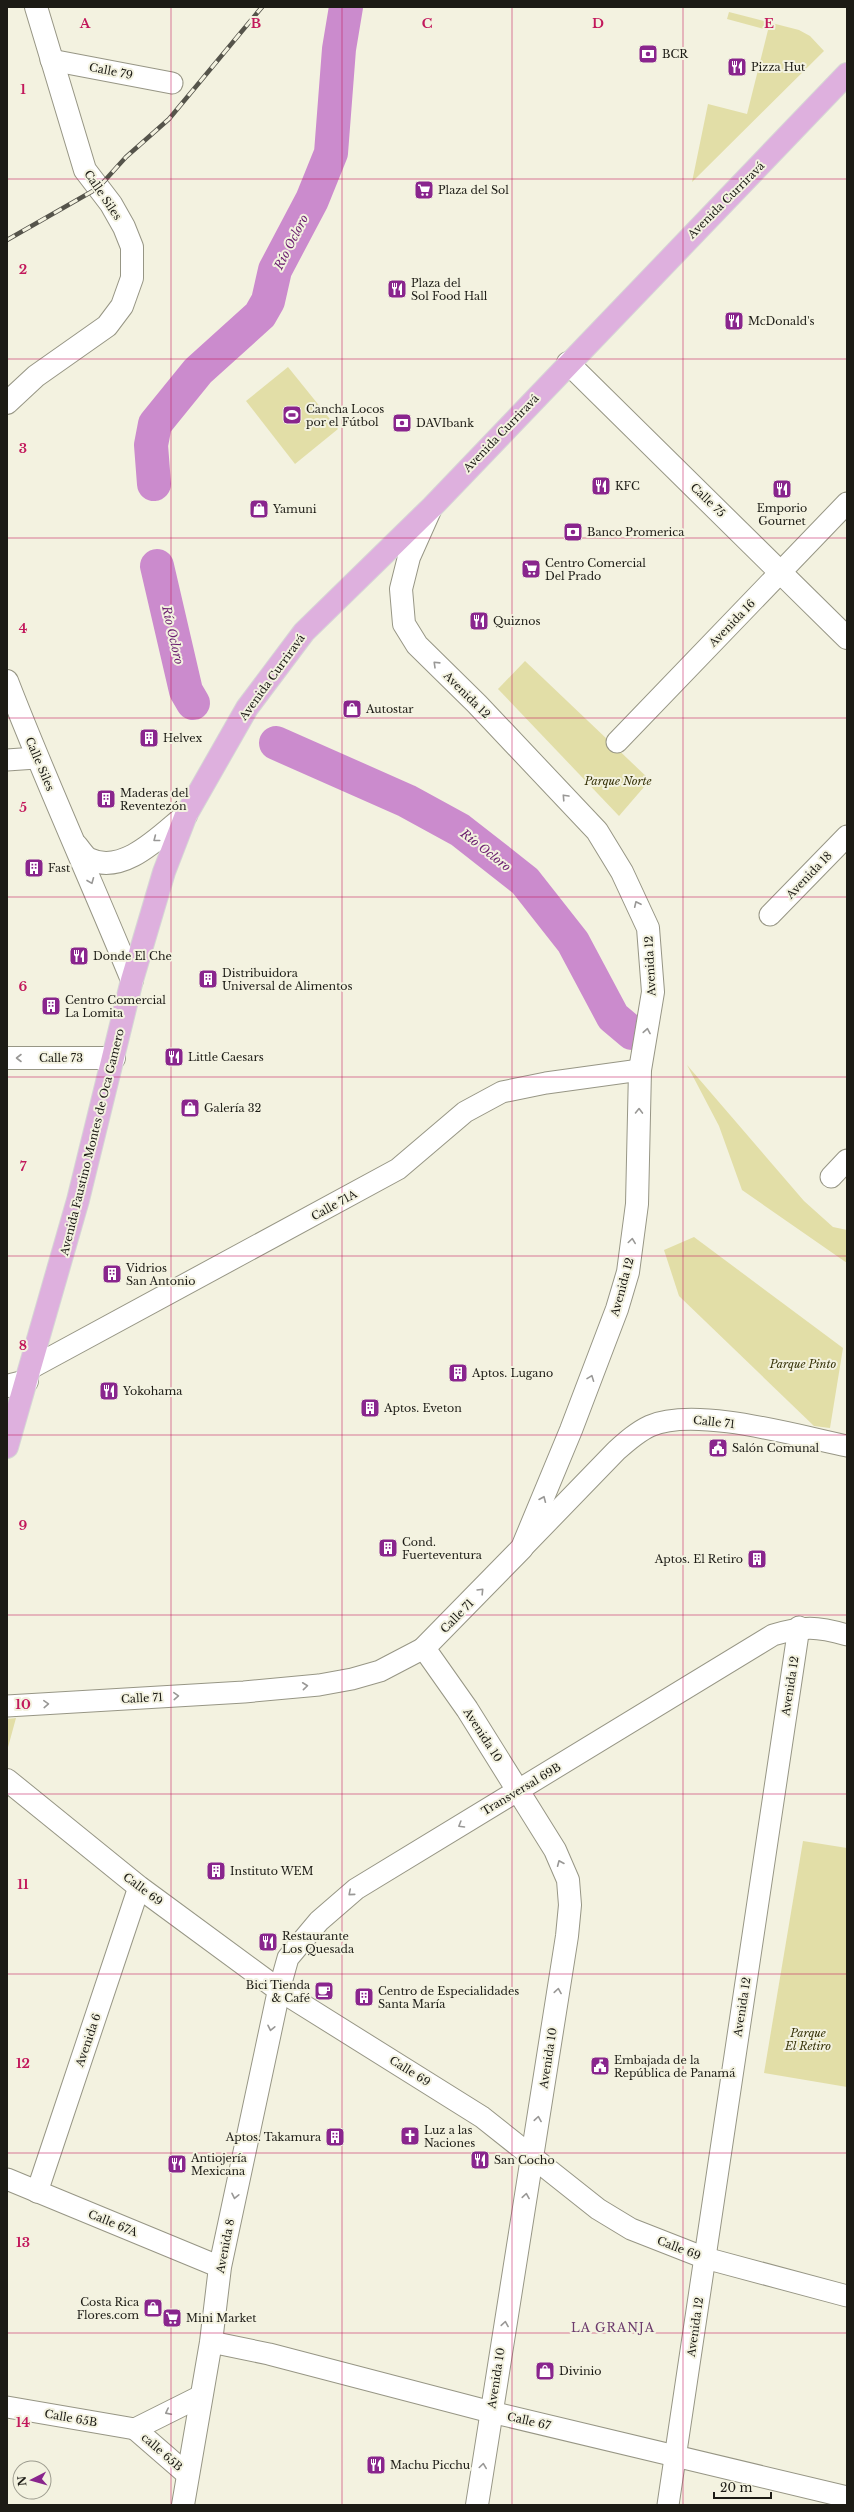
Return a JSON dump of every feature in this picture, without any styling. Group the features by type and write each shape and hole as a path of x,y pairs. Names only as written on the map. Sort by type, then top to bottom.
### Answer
{"highway":[{"name":"Avenida Curriravá","path":"186,815 247,708 294,642 432,507 568,363 847,74"},
{"name":"Avenida Faustino Montes de Oca Gamero","path":"9,1434 22,1378 114,1058 132,980 164,872 186,815"}],"street":[{"name":"Calle Siles","path":"7,403 36,376 107,326 122,306 132,278 132,247 127,234 111,204 85,170 36,7"},
{"name":"Calle 79","path":"51,60 172,83"},
{"name":"Calle 75","path":"568,363 782,571 847,638"},
{"name":"Avenida 16","path":"617,742 847,503"},
{"name":"Avenida 12","path":"432,507 409,557 401,589 404,624 417,645 477,704 597,831 622,872 648,928 653,992 640,1070 637,1204 628,1272 617,1309 571,1430 522,1548"},
{"name":"Calle Siles","path":"7,681 36,758 76,845 132,980"},
{"path":"7,760 36,758"},
{"name":"Calle Siles","path":"76,845 88,859 103,863 119,862 139,852 186,815"},
{"name":"Avenida 18","path":"770,915 847,836"},
{"name":"Calle 73","path":"7,1058 114,1058"},
{"name":"Calle 71A","path":"22,1378 398,1169 465,1112 502,1092 546,1083 640,1070"},
{"path":"831,1177 847,1160"},
{"name":"Calle 71","path":"7,1706 244,1692 319,1685 352,1680 380,1671 424,1648 616,1451 632,1437 651,1426 671,1420 720,1421 847,1446"},
{"name":"Avenida 12","path":"668,2505 799,1627"},
{"name":"Transversal 69B","path":"279,1990 288,1958 319,1921 356,1889 773,1635 799,1627 825,1628 847,1635"},
{"name":"Avenida 10","path":"424,1648 467,1709 555,1850 568,1880 570,1905 567,1936 477,2505"},
{"name":"Calle 69","path":"7,1780 139,1888 279,1990 482,2117 598,2209 631,2230 705,2258 847,2296"},
{"name":"Avenida 6","path":"37,2192 139,1888"},
{"name":"Avenida 8","path":"183,2505 211,2342 220,2267 279,1990"},
{"name":"Calle 67A","path":"7,2179 220,2267"},
{"name":"Calle 67","path":"211,2342 269,2354 491,2412 847,2497"},
{"path":"135,2429 201,2396"},
{"name":"Calle 65B","path":"7,2407 135,2429"},
{"name":"calle 65B","path":"135,2429 188,2475"}],"green space":[{"path":"729,12 799,30 810,36 824,51 692,182 708,104 747,114 768,30 727,19"},
{"name":"Cancha Locos por el Fútbol","path":"288,367 338,429 295,464 246,401"},
{"name":"Parque Norte","path":"525,661 650,780 619,816 498,689"},
{"path":"687,1065 804,1201 833,1227 847,1230 847,1263 742,1190 719,1126"},
{"name":"Parque Pinto","path":"694,1237 843,1348 830,1428 814,1426 679,1296 664,1250"},
{"path":"16,1718 7,1751 7,1719"},
{"name":"Parque El Retiro","path":"803,1841 847,1848 847,2087 764,2073"}],"waterway":[{"name":"Río Ocloro","path":"154,484 151,445 155,424 198,371 260,315 268,301 275,270 312,200 331,153 339,49 346,7"},
{"name":"Río Ocloro","path":"157,566 186,691 193,703"},
{"name":"Río Ocloro","path":"276,743 407,801 460,830 525,881 573,942 613,1017 632,1033"}],"railway":[{"path":"7,240 98,188 126,157 169,119 262,7"}],"place":[{"name":"BCR","path":"648,54"},
{"name":"Pizza Hut","path":"737,67"},
{"name":"Plaza del Sol","path":"424,190"},
{"name":"Plaza del Sol Food Hall","path":"397,289"},
{"name":"McDonald's","path":"734,321"},
{"name":"Cancha Locos por el Fútbol","path":"292,415"},
{"name":"DAVIbank","path":"402,423"},
{"name":"KFC","path":"601,486"},
{"name":"Emporio Gournet","path":"782,489"},
{"name":"Yamuni","path":"259,509"},
{"name":"Banco Promerica","path":"573,532"},
{"name":"Centro Comercial Del Prado","path":"531,569"},
{"name":"Quiznos","path":"479,621"},
{"name":"Autostar","path":"352,709"},
{"name":"Helvex","path":"149,738"},
{"name":"Maderas del Reventezón","path":"106,799"},
{"name":"Fast","path":"34,868"},
{"name":"Donde El Che","path":"79,956"},
{"name":"Distribuidora Universal de Alimentos","path":"208,979"},
{"name":"Centro Comercial La Lomita","path":"51,1006"},
{"name":"Little Caesars","path":"174,1057"},
{"name":"Galería 32","path":"190,1108"},
{"name":"Vidrios San Antonio","path":"112,1274"},
{"name":"Aptos. Lugano","path":"458,1373"},
{"name":"Yokohama","path":"109,1391"},
{"name":"Aptos. Eveton","path":"370,1408"},
{"name":"Salón Comunal","path":"718,1448"},
{"name":"Cond. Fuerteventura","path":"388,1548"},
{"name":"Aptos. El Retiro","path":"757,1559"},
{"name":"Instituto WEM","path":"216,1871"},
{"name":"Restaurante Los Quesada","path":"268,1942"},
{"name":"Bici Tienda & Café","path":"324,1991"},
{"name":"Centro de Especialidades Santa María","path":"364,1997"},
{"name":"Embajada de la República de Panamá","path":"600,2066"},
{"name":"Luz a las Naciones","path":"410,2136"},
{"name":"Aptos. Takamura","path":"335,2137"},
{"name":"San Cocho","path":"480,2160"},
{"name":"Antiojería Mexicana","path":"177,2164"},
{"name":"Costa Rica Flores.com","path":"153,2308"},
{"name":"Mini Market","path":"172,2318"},
{"name":"Divinio","path":"545,2371"},
{"name":"Machu Picchu","path":"376,2465"}],"district":[{"name":"LA GRANJA","path":"613,2327"}]}
